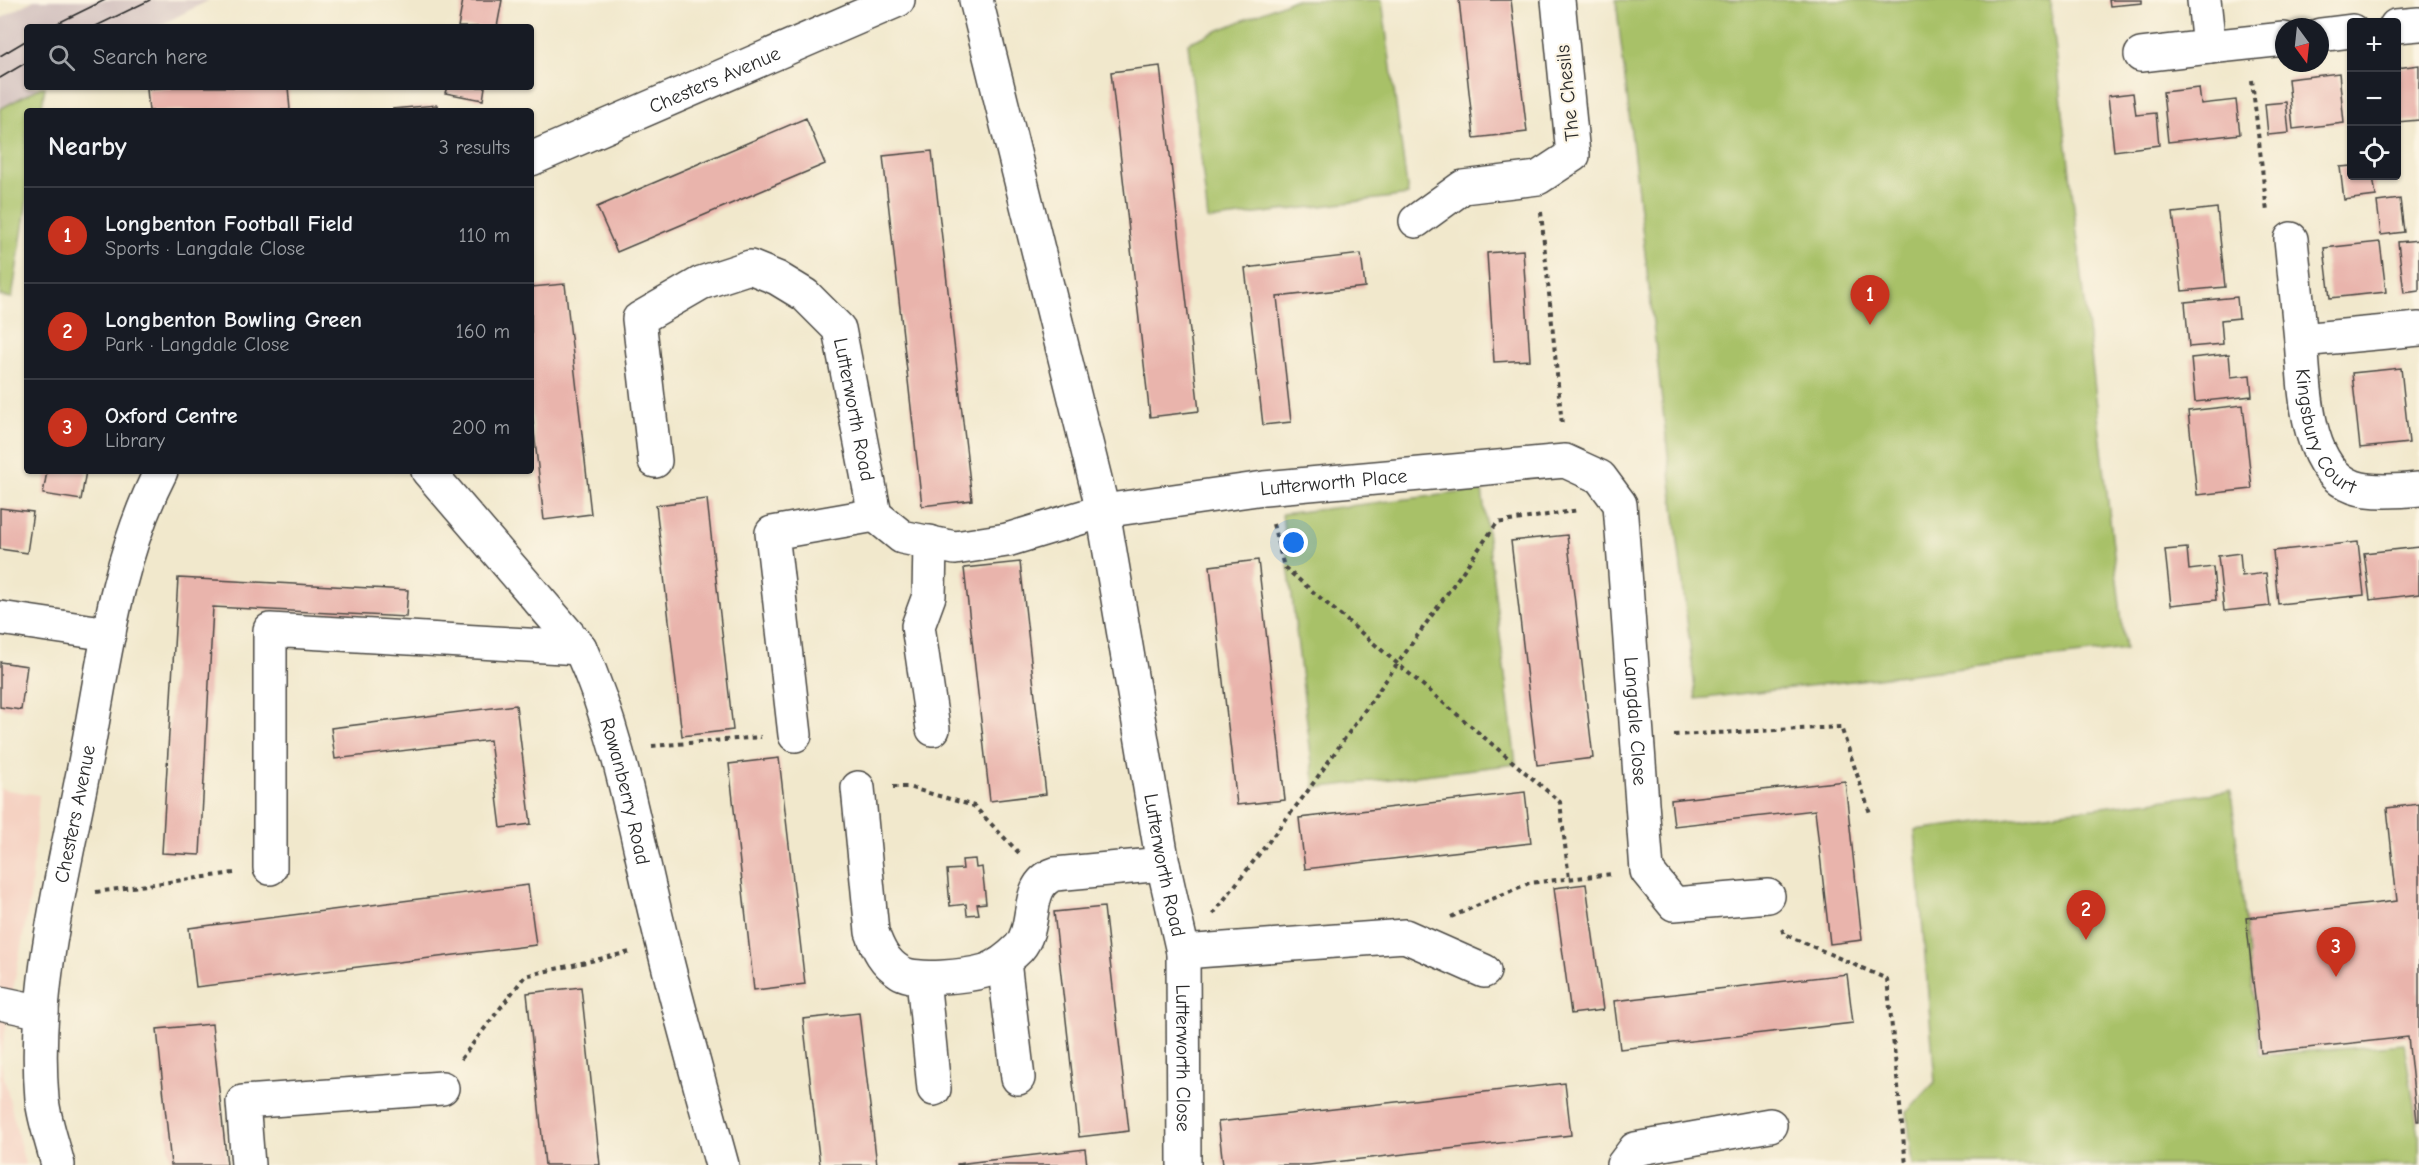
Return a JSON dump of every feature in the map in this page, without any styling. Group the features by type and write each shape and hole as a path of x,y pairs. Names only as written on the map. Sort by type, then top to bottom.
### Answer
{"street":[{"name":"Chesters Avenue","path":"534,158 898,0"},
{"name":"Lutterworth Road","path":"976,0 1102,512 1163,864 1183,952 1405,936 1484,971"},
{"name":"The Chesils","path":"1416,221 1463,187 1538,178 1573,155 1558,0"},
{"path":"2204,0 2209,47"},
{"path":"2401,26 2419,24"},
{"path":"2329,34 2347,32"},
{"path":"2141,55 2275,40"},
{"name":"Kingsbury Court","path":"2291,239 2307,402 2315,443 2327,468 2354,487 2400,491 2419,489"},
{"name":"Lutterworth Road","path":"655,461 639,320 701,283 750,267 777,278 805,295 839,328 875,515"},
{"name":"Kingsbury Court","path":"2301,340 2419,329"},
{"name":"Lutterworth Place","path":"1102,512 1264,488 1565,460"},
{"path":"1565,460 1600,477 1620,504"},
{"name":"Chesters Avenue","path":"58,1165 42,1100 42,1012 56,897 117,590 130,544 159,474"},
{"name":"Rowanberry Road","path":"431,474 580,648 618,749 663,945 722,1165"},
{"name":"Langdale Close","path":"1620,504 1647,871"},
{"path":"795,735 772,533 875,515 902,537 955,548 1007,540 1102,512"},
{"path":"930,542 929,596 918,626 933,729"},
{"path":"0,618 108,634"},
{"path":"270,868 270,630 580,648"},
{"path":"858,788 872,932 878,949 888,963 902,974 922,978 985,971 1004,962 1020,946 1029,929 1036,889 1044,878 1055,874 1163,864"},
{"path":"1647,871 1674,904 1768,896"},
{"name":"Lutterworth Close","path":"1183,952 1184,1165"},
{"path":"1004,962 1018,1078"},
{"path":"922,978 934,1089"},
{"path":"0,1003 42,1012"},
{"path":"248,1165 243,1102 442,1088"},
{"path":"1623,1165 1635,1149 1770,1125"}],"path":[{"path":"2247,43 2268,220 2291,239"},
{"path":"1538,178 1565,460"},
{"path":"1264,488 1284,567 1560,802 1569,879"},
{"path":"1183,952 1307,792 1497,523 1620,504"},
{"path":"1637,737 1841,727 1870,813"},
{"path":"56,897 270,868"},
{"path":"1405,936 1529,883 1647,871"},
{"path":"1768,896 1784,934 1887,979 1906,1165"},
{"path":"442,1088 471,1044 525,976 663,945"}],"shaded area":[{"path":"34,0 209,0 163,24 24,24 24,90 35,90 0,109 0,19"},
{"path":"0,789 39,795 30,898 0,1060"},
{"path":"0,1060 25,1165 0,1165"}],"green space":[{"path":"1292,0 1382,0 1408,195 1208,220 1188,43"},
{"path":"1616,0 2050,0 2125,649 1696,699"},
{"path":"35,90 44,90 42,108 24,108 24,220 12,298 0,296 0,109"},
{"path":"1482,490 1516,764 1315,788 1282,514"},
{"path":"2231,791 2260,1055 2404,1044 2419,1136 2419,1165 1913,1165 1907,1112 1935,1082 1915,830"}],"building":[{"path":"463,0 502,0 498,24 459,24"},
{"path":"1459,0 1511,0 1527,132 1474,138"},
{"path":"2109,0 2142,0 2142,3 2110,6"},
{"path":"2419,65 2419,120 2401,122 2401,67"},
{"path":"1160,66 1199,411 1150,417 1111,72"},
{"path":"2339,73 2344,123 2293,129 2288,79"},
{"path":"2199,88 2201,104 2236,100 2240,134 2168,142 2163,92"},
{"path":"147,90 288,90 290,108 149,108"},
{"path":"446,90 485,90 483,100 445,93"},
{"path":"2133,93 2136,115 2156,113 2159,145 2114,151 2108,96"},
{"path":"2286,102 2289,133 2268,135 2265,104"},
{"path":"437,105 438,108 404,108"},
{"path":"806,118 825,164 617,252 597,207"},
{"path":"932,151 972,500 922,506 883,156"},
{"path":"2347,166 2347,180 2374,180 2376,196 2344,200 2340,167"},
{"path":"2400,199 2404,232 2381,235 2377,202"},
{"path":"2217,208 2225,287 2182,291 2173,213"},
{"path":"2419,240 2419,291 2404,293 2398,242"},
{"path":"2380,242 2386,292 2330,298 2324,248"},
{"path":"1523,250 1530,360 1494,362 1487,253"},
{"path":"1361,254 1365,287 1277,297 1291,422 1263,425 1245,268"},
{"path":"565,284 591,514 544,520 534,432 534,287"},
{"path":"2237,297 2239,318 2221,320 2223,344 2189,347 2185,302"},
{"path":"2229,354 2231,377 2250,375 2252,396 2195,402 2191,358"},
{"path":"2401,368 2409,443 2360,448 2352,373"},
{"path":"2243,405 2252,489 2197,495 2188,411"},
{"path":"46,474 85,474 81,500 43,494"},
{"path":"707,499 733,730 682,736 656,505"},
{"path":"0,508 33,512 27,553 0,549"},
{"path":"1567,535 1593,758 1537,765 1511,541"},
{"path":"2358,542 2364,595 2278,604 2273,551"},
{"path":"2419,547 2419,594 2370,600 2364,553"},
{"path":"2187,548 2189,570 2213,567 2216,600 2171,605 2165,550"},
{"path":"2240,553 2242,576 2266,573 2270,606 2224,611 2218,556"},
{"path":"1258,560 1285,800 1237,805 1210,566"},
{"path":"1020,562 1046,794 990,801 964,568"},
{"path":"178,578 408,590 406,617 213,607 200,855 162,853"},
{"path":"0,662 27,666 21,710 0,707"},
{"path":"516,705 531,824 501,828 490,740 335,759 331,728"},
{"path":"779,758 805,984 754,990 729,764"},
{"path":"1845,781 1862,940 1830,944 1815,810 1674,826 1671,800"},
{"path":"1525,792 1531,843 1305,869 1299,818"},
{"path":"2419,804 2419,1121 2417,1121 2408,1037 2261,1053 2246,918 2397,901 2387,808"},
{"path":"975,859 976,868 982,867 986,903 977,904 979,914 967,915 966,904 950,906 947,870 963,869 962,860"},
{"path":"1586,884 1603,1010 1571,1014 1554,888"},
{"path":"528,885 536,945 196,987 189,928"},
{"path":"1104,907 1129,1131 1079,1137 1054,912"},
{"path":"1847,974 1853,1023 1620,1049 1614,1001"},
{"path":"581,987 600,1165 545,1165 527,993"},
{"path":"859,1013 877,1165 820,1165 803,1019"},
{"path":"212,1024 227,1165 171,1165 157,1029"},
{"path":"1565,1083 1571,1135 1309,1165 1223,1165 1218,1122"},
{"path":"1085,1149 1087,1165 957,1165 957,1164"}],"tram line":[{"path":"56,24 105,0"},
{"path":"100,24 150,0"},
{"path":"0,56 24,42"},
{"path":"0,78 24,64"}],"place":[{"name":"Longbenton Football Field","path":"1870,325"},
{"name":"Longbenton Bowling Green","path":"2086,940"},
{"name":"Oxford Centre","path":"2336,977"}]}
